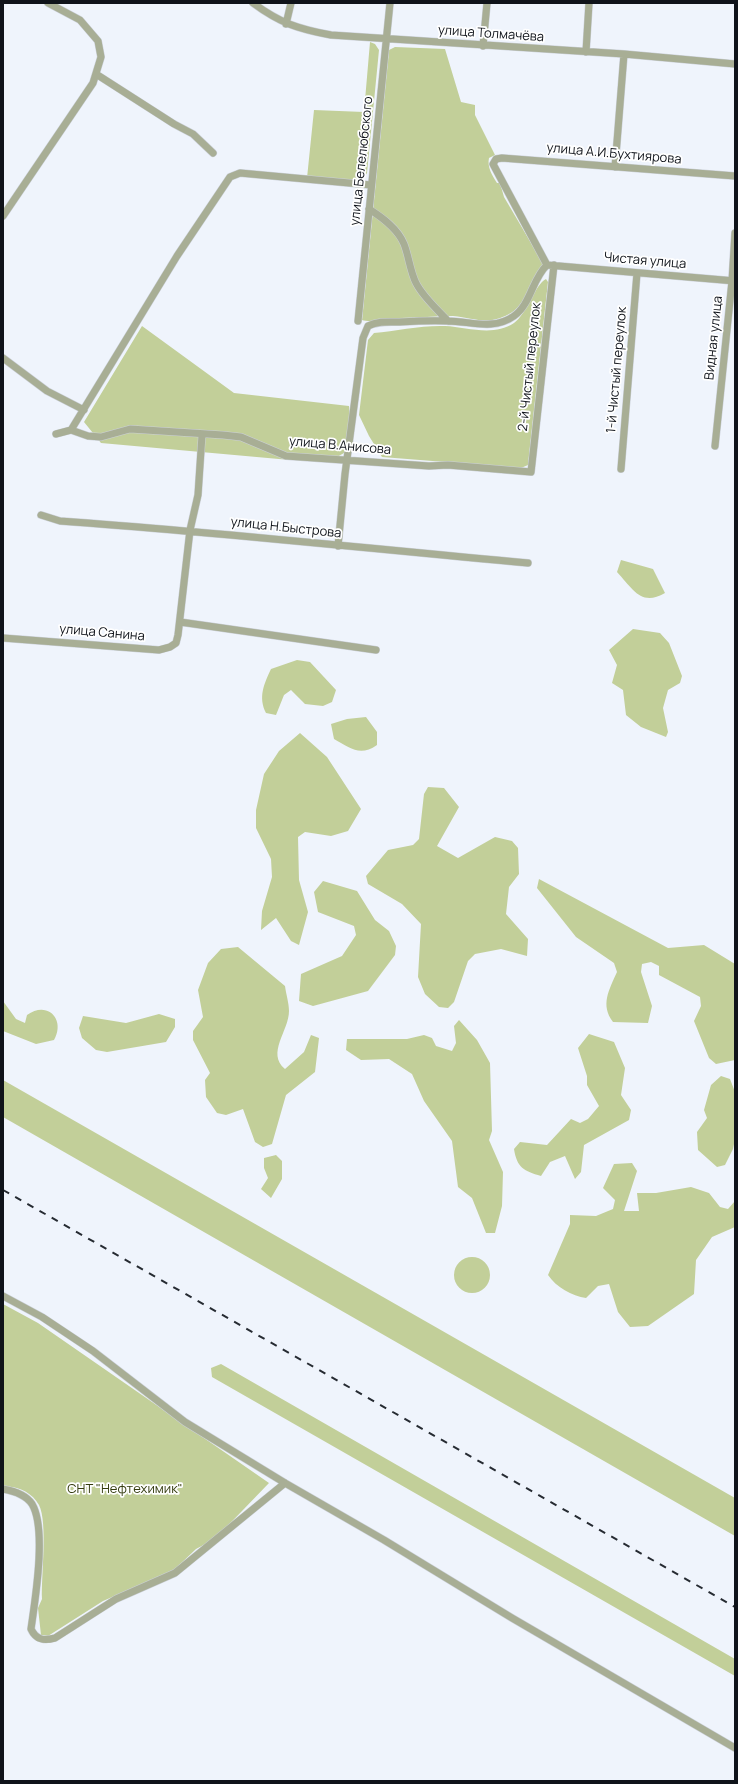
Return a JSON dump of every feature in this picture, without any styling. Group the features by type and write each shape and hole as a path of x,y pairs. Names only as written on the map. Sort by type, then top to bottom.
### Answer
{"street":[{"path":"3,216 93,83 100,57 98,41 80,20 48,3"},
{"name":"улица Толмачёва","path":"252,3 286,24 302,30 331,35 624,54 735,64"},
{"path":"286,24 291,3"},
{"name":"улица Белелюбского","path":"358,321 390,3"},
{"path":"483,46 487,3"},
{"path":"586,52 589,3"},
{"path":"615,167 624,54"},
{"path":"96,74 174,124 193,134 213,153"},
{"name":"улица А.И.Бухтиярова","path":"550,265 493,164 496,159 502,158 735,176"},
{"path":"56,434 71,430 177,256 226,181 234,174 240,173 371,186"},
{"path":"369,209 383,218 395,230 403,243 416,282 422,292 448,320"},
{"name":"Видная улица","path":"715,446 733,281 735,233"},
{"path":"338,546 363,338 368,326 382,322 448,320 483,325 499,323 514,316 524,306 540,272 550,265"},
{"name":"Чистая улица","path":"550,265 733,281"},
{"name":"2-й Чистый переулок","path":"531,472 550,265"},
{"name":"1-й Чистый переулок","path":"621,469 637,273"},
{"path":"3,358 47,391 84,410"},
{"name":"улица В.Анисова","path":"71,430 88,436 101,437 130,429 241,438 286,456 531,472"},
{"path":"202,435 198,495 190,530 180,622 376,650"},
{"name":"улица Н.Быстрова","path":"41,515 60,520 190,530 338,546 528,563"},
{"name":"улица Санина","path":"3,638 165,649 176,643 180,622"},
{"path":"3,1296 42,1317 93,1352 185,1422 512,1618 735,1748"},
{"path":"3,1489 20,1493 31,1503 38,1516 39,1558 31,1629 34,1636 42,1640 48,1640 55,1638 116,1599 175,1573 286,1483"}],"green space":[{"path":"370,42 375,44 379,50 367,173 364,178 357,181 307,178 314,110 364,112"},
{"path":"395,47 445,49 461,102 475,105 475,115 495,155 489,158 489,168 497,183 500,183 504,197 544,265 520,306 501,318 494,320 481,320 453,316 401,318 375,321 362,320 389,50"},
{"path":"546,279 548,282 528,465 521,468 382,457 369,436 359,415 368,340 374,333 437,326 497,330 514,323 519,319 538,287"},
{"path":"142,326 234,393 349,406 350,417 344,453 337,457 309,455 290,460 101,443 84,422"},
{"path":"621,560 653,569 665,593 657,597 650,598 643,597 638,594 617,572"},
{"path":"633,629 660,633 669,643 682,676 680,683 668,690 663,708 668,732 666,737 641,727 626,715 623,690 612,683 617,665 609,650"},
{"path":"297,660 310,662 336,690 332,702 323,706 305,704 291,690 284,695 276,715 266,713 262,696 264,685 271,669"},
{"path":"366,717 377,732 377,745 371,749 360,751 350,748 334,739 331,724 347,719"},
{"path":"300,733 327,757 361,809 348,831 331,836 305,832 298,837 299,880 308,912 299,945 291,941 276,918 261,930 262,911 272,877 271,859 256,828 256,810 264,774 279,751"},
{"path":"428,787 444,788 459,807 437,846 458,858 495,837 512,841 518,848 519,874 509,887 506,914 528,939 527,956 501,949 475,954 468,961 454,1002 448,1008 439,1007 425,994 418,977 421,924 402,904 368,884 366,876 388,850 413,845 419,839 424,794"},
{"path":"539,879 668,948 704,945 735,964 735,1060 716,1064 709,1058 694,1021 701,1006 700,997 659,975 659,966 651,962 642,964 641,972 652,1006 648,1023 613,1022 609,1016 606,1003 617,972 614,963 576,937 537,888"},
{"path":"323,881 357,891 375,920 389,931 396,946 395,955 368,991 313,1006 299,1001 301,974 342,956 356,935 354,926 318,912 314,892"},
{"path":"238,947 285,986 289,1011 286,1026 278,1049 278,1056 280,1063 285,1069 304,1052 311,1035 319,1038 315,1072 286,1095 272,1144 263,1147 255,1142 243,1109 226,1115 217,1113 206,1097 205,1080 210,1073 193,1040 193,1031 203,1017 198,990 208,963 221,949"},
{"path":"3,1001 16,1019 25,1023 27,1015 34,1011 47,1011 52,1014 58,1025 54,1040 36,1044 3,1031"},
{"path":"159,1014 175,1019 175,1027 166,1042 107,1052 96,1050 82,1038 79,1028 83,1016 126,1023"},
{"path":"459,1020 477,1040 490,1063 492,1131 489,1140 503,1172 502,1206 495,1233 486,1233 472,1198 458,1187 452,1141 424,1101 412,1074 389,1059 361,1060 346,1050 347,1039 407,1039 424,1035 432,1038 436,1046 452,1051 456,1043 454,1026"},
{"path":"589,1034 614,1042 625,1068 621,1095 631,1110 629,1120 584,1145 581,1172 575,1179 565,1156 550,1162 541,1176 530,1172 519,1165 515,1155 514,1149 520,1142 547,1145 571,1119 580,1123 588,1119 599,1106 587,1085 587,1076 578,1048"},
{"path":"721,1076 730,1079 735,1092 735,1139 733,1149 725,1165 717,1167 698,1150 697,1132 707,1118 704,1110 711,1085"},
{"path":"3,1080 735,1498 735,1536 3,1117"},
{"path":"276,1155 282,1161 282,1179 271,1198 261,1189 268,1178 264,1168 264,1158"},
{"path":"632,1163 637,1171 624,1211 639,1211 637,1193 656,1193 691,1187 709,1193 720,1207 728,1209 735,1201 735,1227 712,1237 696,1260 694,1294 648,1326 630,1327 618,1312 609,1284 598,1286 586,1298 565,1290 555,1283 548,1275 570,1224 570,1215 596,1216 613,1209 615,1200 603,1188 614,1164"},
{"path":"476,1257 485,1262 489,1268 489,1282 485,1288 476,1293 468,1293 459,1288 455,1282 454,1271 459,1262 465,1258"},
{"name":"СНТ \"Нефтехимик\"","path":"3,1304 38,1323 269,1483 215,1539 196,1549 173,1571 103,1601 48,1636 41,1635 38,1608 42,1599 44,1537 42,1513 36,1500 28,1493 18,1488 3,1487"},
{"path":"221,1364 735,1659 735,1676 212,1377 211,1368"}],"railway":[{"path":"3,1190 735,1607"}]}
